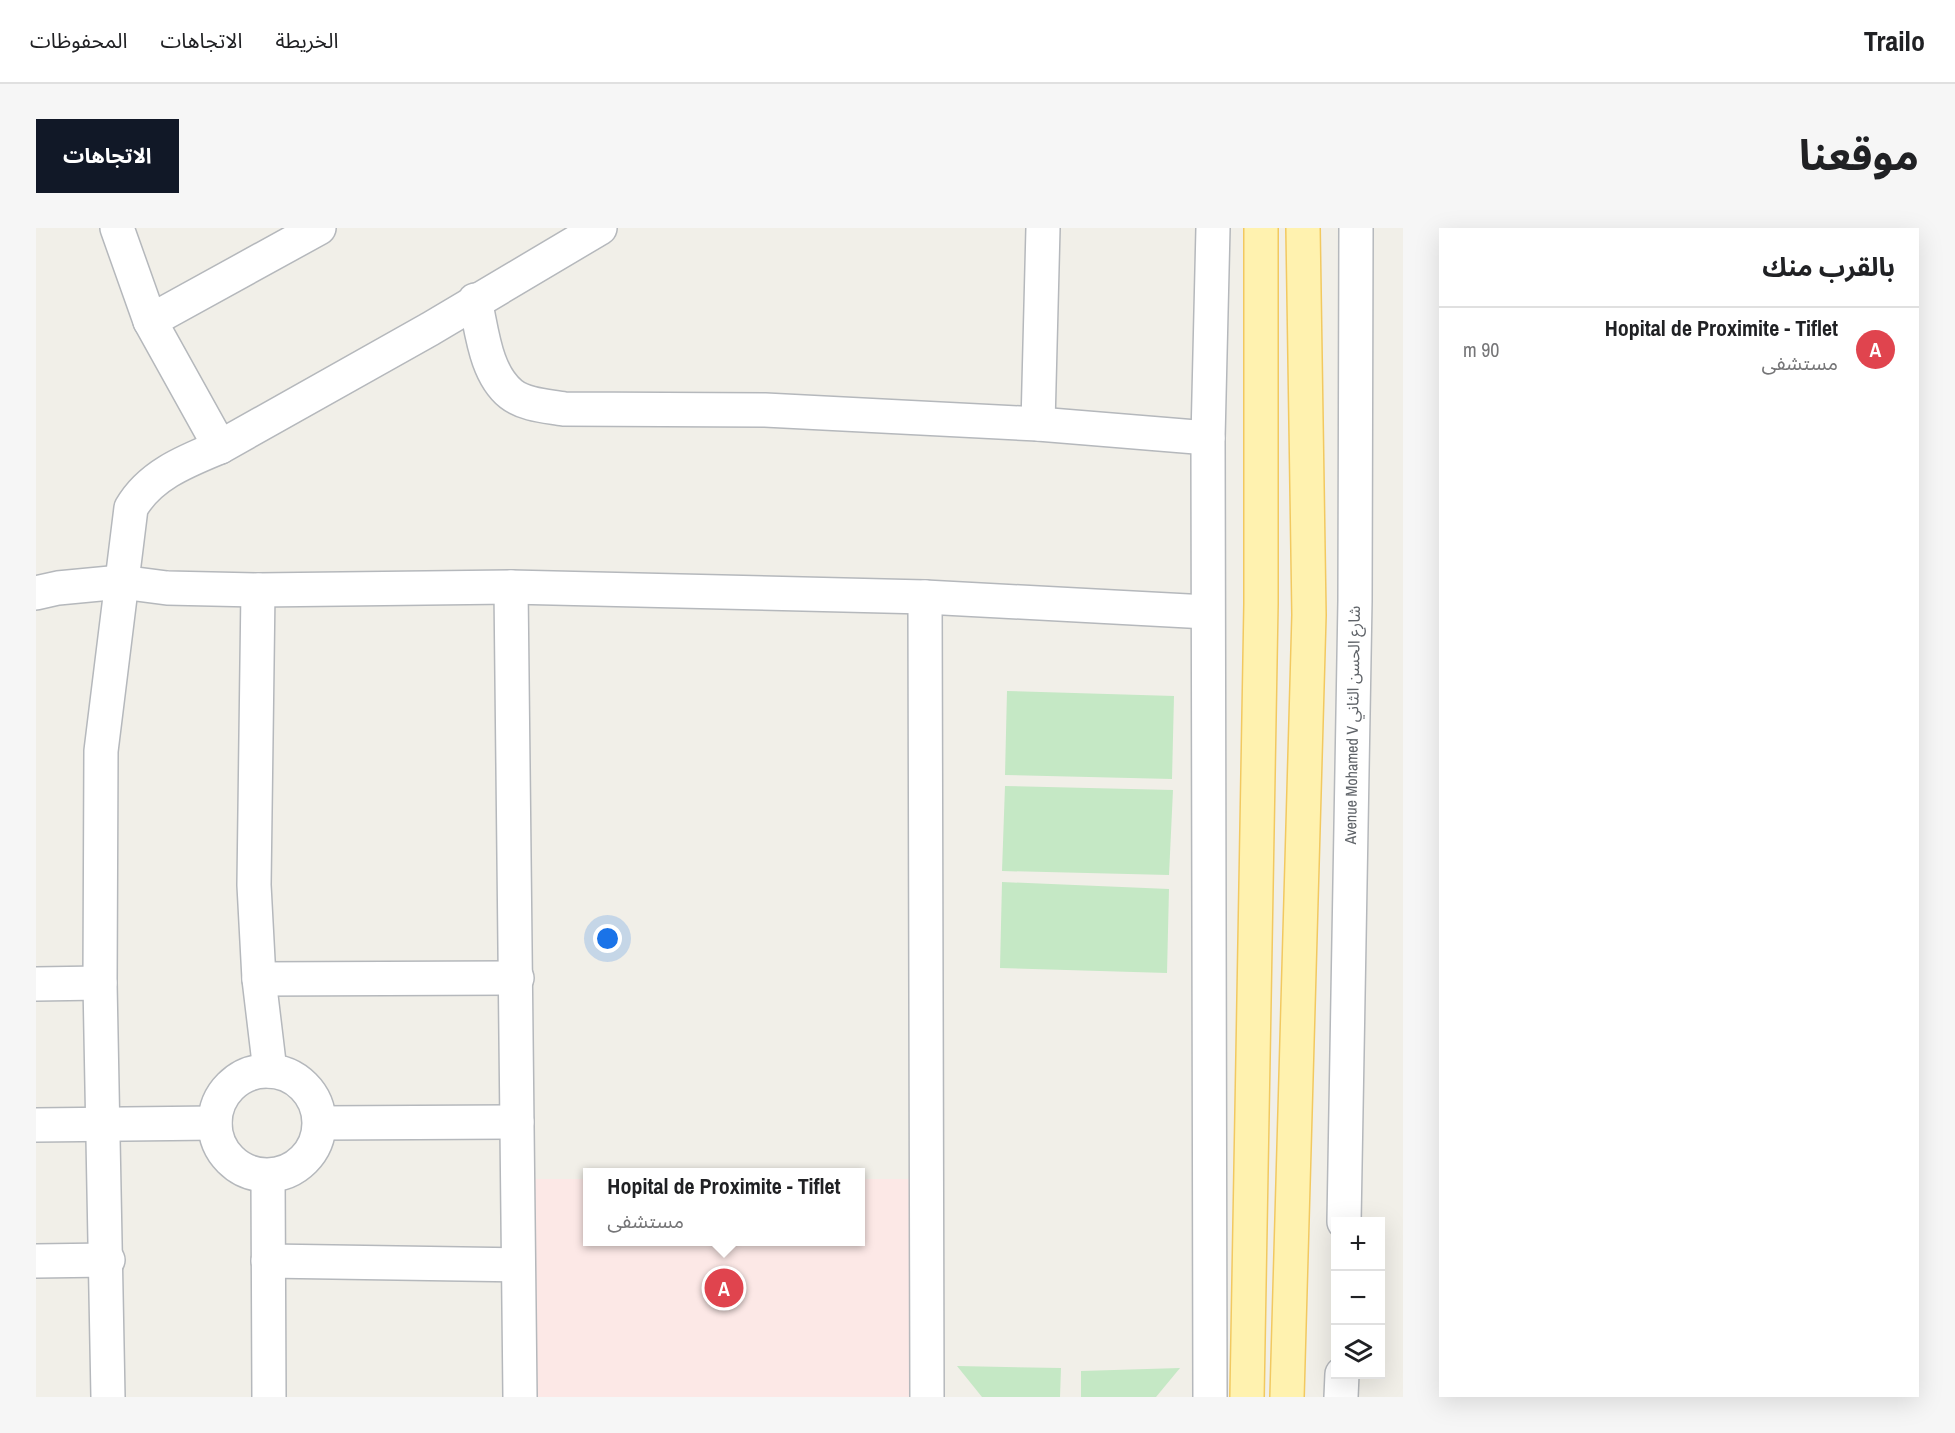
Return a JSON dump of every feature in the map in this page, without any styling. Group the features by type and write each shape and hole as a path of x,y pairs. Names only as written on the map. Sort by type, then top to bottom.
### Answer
{"main road":[{"path":"1247,1397 1261,604 1260,228"},
{"path":"1287,1397 1309,615 1303,228"}],"street":[{"path":"117,228 150,321 220,447"},
{"path":"150,321 319,228"},
{"path":"108,1397 108,1260 100,983 100,751 131,508 141,490 187,461 220,447 430,329 475,300 600,228"},
{"path":"1038,424 1043,228"},
{"path":"1210,1397 1207,612 1213,228"},
{"name":"Avenue Mohamed V شارع الحسن الثاني","path":"1344,1217 1354,601 1356,228"},
{"path":"475,300 492,369 511,394 532,404 564,409 765,410 1038,424 1208,438"},
{"path":"36,593 58,588 122,582 167,588 258,590 511,586 925,597 1207,612"},
{"path":"511,586 520,1397"},
{"path":"258,590 254,885 259,979 270,1071"},
{"path":"925,597 927,1397"},
{"path":"259,979 517,978"},
{"path":"36,984 100,983"},
{"path":"270,1071 288,1075 303,1085 314,1099 321,1123 313,1150 301,1164 286,1173 268,1176 252,1174 237,1166 225,1155 218,1139 215,1123 218,1106 226,1092 238,1080 253,1073 270,1071"},
{"path":"321,1123 517,1122"},
{"path":"36,1125 215,1123"},
{"path":"268,1176 269,1397"},
{"path":"36,1261 108,1260"},
{"path":"268,1261 518,1265"},
{"path":"1341,1397 1342,1379"}],"shaded area":[{"path":"534,1179 583,1179 583,1246 865,1246 865,1179 915,1179 915,1397 533,1397"}],"green space":[{"path":"1007,691 1174,696 1172,779 1005,775"},
{"path":"1005,786 1173,790 1169,875 1002,871"},
{"path":"1002,882 1169,889 1167,973 1000,968"},
{"path":"957,1366 1061,1368 1060,1397 982,1397"},
{"path":"1180,1368 1156,1397 1081,1397 1081,1371"}],"place":[{"name":"Hopital de Proximite - Tiflet","path":"724,1288"}]}
